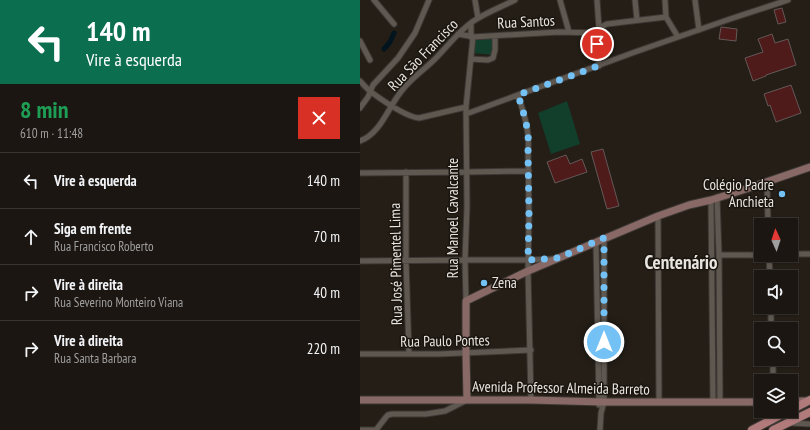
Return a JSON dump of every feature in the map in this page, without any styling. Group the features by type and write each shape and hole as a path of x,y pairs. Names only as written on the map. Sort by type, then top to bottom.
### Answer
{"main road":[{"path":"798,406 810,400"},
{"path":"773,430 810,412"},
{"path":"752,430 775,418"}],"street":[{"path":"374,0 394,24"},
{"path":"360,108 376,80 393,64 415,32 429,0"},
{"path":"474,0 478,18"},
{"name":"Rua São Francisco","path":"360,141 368,137 376,129 406,85 435,59 458,34 478,18 515,0"},
{"path":"560,0 569,32"},
{"path":"597,0 599,28"},
{"path":"635,0 637,20"},
{"path":"665,0 666,17 678,37"},
{"path":"696,0 700,30"},
{"path":"466,114 678,37 788,0"},
{"path":"598,66 596,33 599,28 607,24 666,17"},
{"name":"Rua Manoel Cavalcante","path":"467,400 465,260 467,172 466,107 471,59 471,23"},
{"name":"Rua Santos","path":"458,34 472,37 533,33 596,33"},
{"path":"471,59 488,60 493,58 495,50 495,36"},
{"path":"360,41 370,60"},
{"path":"360,81 370,92 409,116 419,118 466,107"},
{"path":"518,95 528,129 529,141 528,271 531,400"},
{"path":"466,300 528,271 658,216 688,205 767,182 810,167"},
{"path":"360,173 529,171"},
{"name":"Rua José Pimentel Lima","path":"406,172 406,260 409,354"},
{"path":"767,182 768,218"},
{"path":"714,198 719,255 716,402"},
{"path":"714,198 716,402"},
{"path":"658,216 659,402"},
{"path":"601,402 604,238"},
{"path":"596,242 602,413 600,430"},
{"path":"798,254 810,254"},
{"path":"719,255 754,255"},
{"path":"360,261 528,260 558,258"},
{"name":"Rua Paulo Pontes","path":"360,354 466,353 531,350"},
{"name":"Avenida Professor Almeida Barreto","path":"360,400 754,402"},
{"path":"360,430 376,430 386,416 392,414 426,414 445,411 467,400"},
{"path":"798,401 810,400"},
{"path":"786,423 810,424"}],"green space":[{"path":"475,34 495,36 494,55 472,53"},
{"path":"567,101 580,144 551,154 538,113"}],"building":[{"path":"782,8 786,22 778,24 774,10"},
{"path":"721,27 737,29 736,41 719,39"},
{"path":"772,34 775,43 788,39 796,65 753,81 745,58 763,52 758,39"},
{"path":"791,85 801,113 776,122 764,94"},
{"path":"603,149 619,206 607,209 591,152"},
{"path":"566,155 570,164 582,159 587,172 555,183 547,162"}],"waterway":[{"path":"384,49 390,42 394,33"}],"place":[{"name":"Colégio Padre Anchieta","path":"782,194"},
{"name":"Zena","path":"484,283"}],"district":[{"name":"Centenário","path":"681,262"}],"route":[{"path":"597,44 598,66 518,95 528,129 529,141 528,260 558,258 604,238 604,342"}]}
